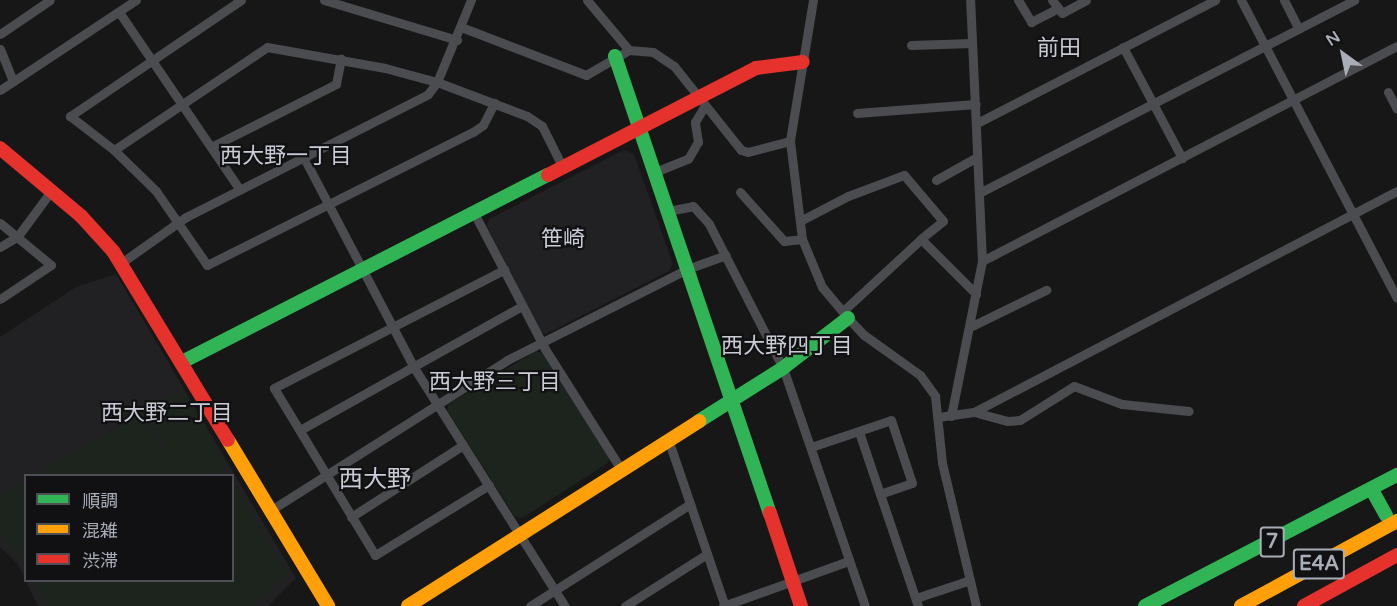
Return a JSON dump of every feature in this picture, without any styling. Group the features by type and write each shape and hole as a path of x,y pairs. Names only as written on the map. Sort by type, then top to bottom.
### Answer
{"main road":[{"path":"615,56 801,606"},
{"path":"182,362 640,129 701,103 756,68 803,62"},
{"path":"0,148 93,227 121,263 328,606"},
{"path":"408,606 783,368 845,314"},
{"name":"7","path":"1145,606 1397,475"},
{"path":"1372,490 1391,518"},
{"name":"E4A","path":"1240,606 1391,518"},
{"path":"1304,606 1397,555"}],"street":[{"path":"0,34 50,0"},
{"path":"0,90 136,0"},
{"path":"242,0 70,116 114,150 156,191 210,265 479,128 494,103"},
{"path":"324,0 457,40"},
{"path":"121,263 179,221 424,97 437,82 457,40 471,0"},
{"path":"587,0 629,50"},
{"path":"813,0 790,141 801,239 822,287 845,314 864,335 920,375 935,396 942,463 966,556 967,581 976,606"},
{"path":"951,416 982,261 970,0"},
{"path":"1018,0 1031,22 1055,5 1062,12 1086,0"},
{"path":"976,123 1215,0"},
{"path":"1241,0 1397,298"},
{"path":"1284,0 1299,28"},
{"path":"979,193 1354,0"},
{"path":"119,12 240,190"},
{"path":"461,27 586,75 615,56 629,50 644,49 664,57 741,150 748,152 790,141"},
{"path":"911,45 972,43"},
{"path":"982,261 1397,46"},
{"path":"114,150 267,47 341,58 437,82 494,103 539,123 563,168"},
{"path":"1123,47 1182,158"},
{"path":"0,49 13,82"},
{"path":"211,147 336,84 341,58"},
{"path":"1388,92 1397,109"},
{"path":"655,172 688,159 698,142 695,122 701,103"},
{"path":"857,113 976,104"},
{"path":"936,180 977,157"},
{"path":"304,158 391,328 413,366 566,606"},
{"path":"800,221 848,195 904,175 943,221 921,239 845,314"},
{"path":"0,247 18,236 51,192"},
{"path":"740,192 784,241 801,239"},
{"path":"938,417 974,412 1397,192"},
{"path":"668,211 693,206 709,224 783,368 865,606"},
{"path":"474,213 541,342 621,469"},
{"path":"0,223 18,236 51,269 0,299"},
{"path":"921,239 976,294"},
{"path":"271,510 437,404 541,342 687,269 726,255"},
{"path":"489,485 378,556 351,517 274,387 504,270"},
{"path":"970,327 1046,290"},
{"path":"300,430 522,306"},
{"path":"974,412 1008,421 1020,420 1074,386 1122,404 1189,411"},
{"path":"811,447 891,420 912,483 880,494"},
{"path":"859,432 917,602 967,581"},
{"path":"668,439 724,606 849,561"},
{"path":"351,517 463,445"},
{"path":"530,606 690,504"},
{"path":"625,606 707,554"}],"shaded area":[{"path":"624,150 634,154 673,264 669,271 546,334 540,332 487,226 489,219"},
{"path":"116,274 296,578 268,606 38,606 26,582 234,582 234,474 24,474 24,577 18,564 0,547 0,337 76,287"},
{"path":"536,351 542,353 609,458 608,463 522,518 515,517 447,410 449,404"},
{"path":"183,388 228,466 214,474 182,474 146,413"},
{"path":"142,411 180,474 37,474"},
{"path":"234,481 288,575 253,606 47,606 35,582 234,582"},
{"path":"24,482 24,562 0,536 0,496"}],"traffic: fast":[{"path":"615,56 770,513"},
{"path":"182,362 548,175"},
{"path":"699,421 783,368 848,318"},
{"path":"1145,606 1397,475"},
{"path":"1372,490 1386,515"}],"traffic: slow":[{"path":"408,606 699,421"},
{"path":"228,440 328,606"},
{"path":"1241,606 1397,521"}],"traffic: jam":[{"path":"548,175 756,68 803,62"},
{"path":"0,148 81,216 113,251 228,440"},
{"path":"770,513 801,606"},
{"path":"1304,606 1397,555"}],"district":[{"name":"前田","path":"1059,49"},
{"name":"西大野一丁目","path":"286,157"},
{"name":"笹崎","path":"563,240"},
{"name":"西大野四丁目","path":"787,347"},
{"name":"西大野三丁目","path":"495,383"},
{"name":"西大野二丁目","path":"167,414"},
{"name":"西大野","path":"375,480"}]}
